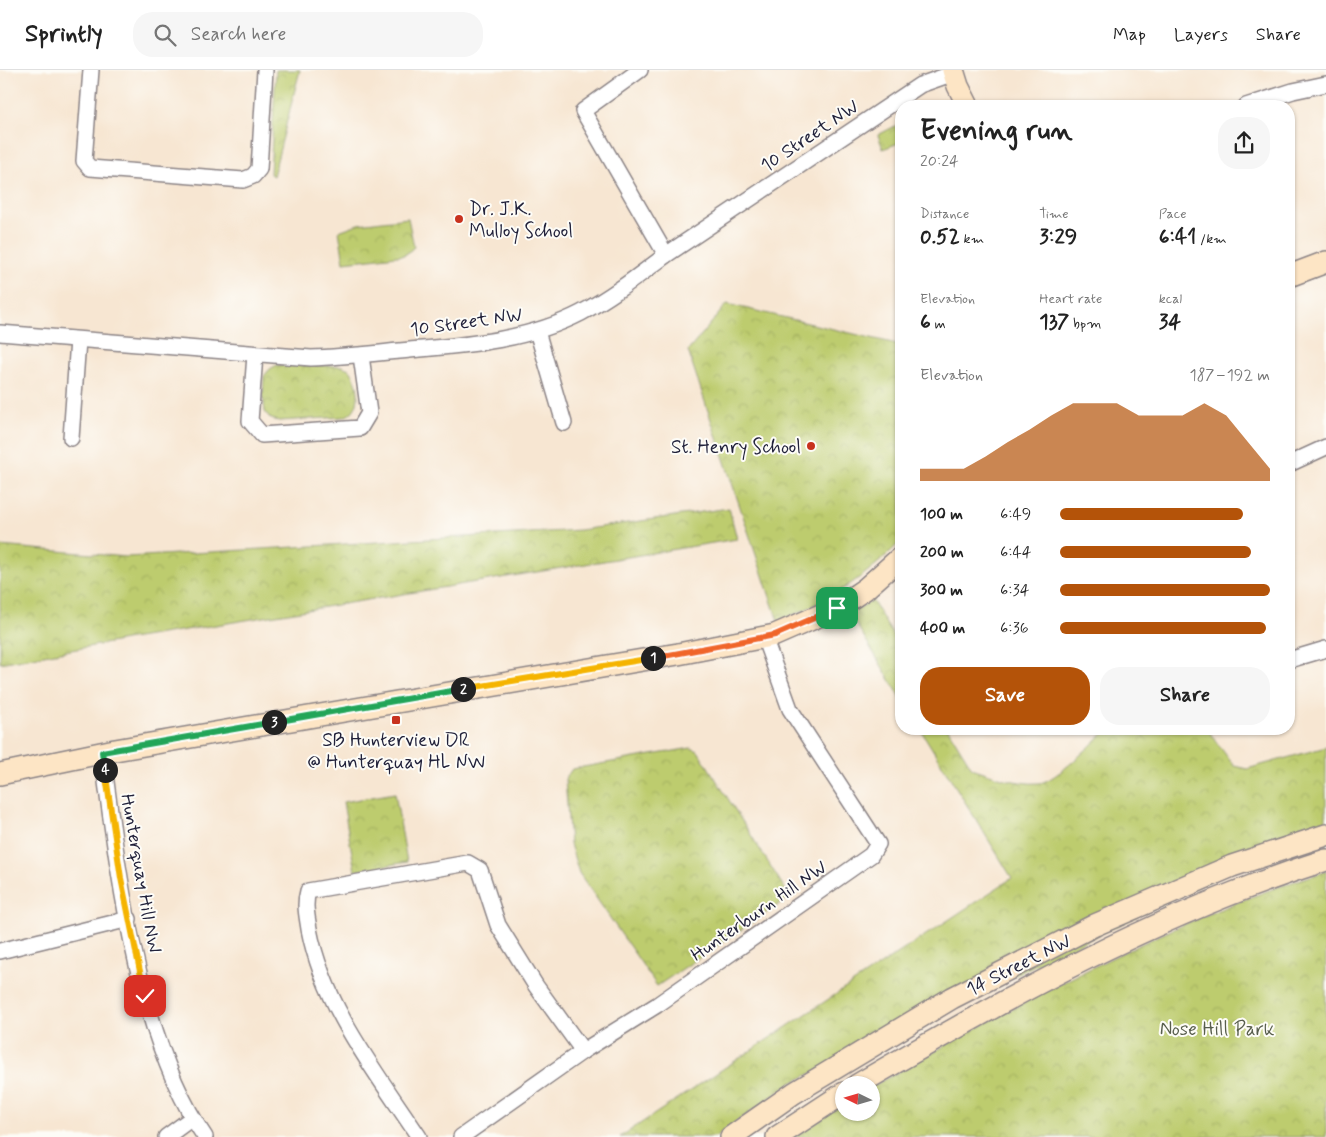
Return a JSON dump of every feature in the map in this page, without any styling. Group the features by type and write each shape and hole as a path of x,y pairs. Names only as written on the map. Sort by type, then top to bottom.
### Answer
{"main road":[{"path":"954,72 966,100"},
{"path":"1295,274 1326,262"},
{"path":"0,774 102,752 764,637 837,608 865,589 895,562"},
{"name":"14 Street NW","path":"731,1137 794,1093 952,998 1095,926 1232,866 1326,835"},
{"name":"14 Street NW","path":"872,1076 980,1013 1079,962 1173,917 1247,887 1326,860"},
{"path":"777,1137 835,1099"}],"street":[{"path":"91,70 84,162 90,168 243,180 253,176 259,169 265,70"},
{"path":"640,70 583,111 666,255"},
{"name":"10 Street NW","path":"898,100 920,85 954,72"},
{"path":"1264,100 1292,91 1326,84"},
{"name":"10 Street NW","path":"0,333 254,355 311,358 361,356 456,346 537,331 580,314 632,282 666,255 895,102"},
{"path":"537,331 564,423"},
{"path":"71,438 78,340"},
{"path":"254,355 250,421 262,436 360,428 369,413 361,356"},
{"path":"1295,461 1326,446"},
{"name":"Hunterburn Hill NW","path":"461,1137 583,1051 657,1005 796,908 871,855 878,844 790,709 764,637"},
{"path":"1295,658 1326,648"},
{"name":"Hunterquay Hill NW","path":"102,752 129,919 145,996 162,1049 192,1118 205,1137"},
{"path":"419,1137 356,1042 333,1001 313,950 304,903 308,892 468,863 480,870 498,925 536,986 583,1051"},
{"path":"0,951 129,919"},
{"path":"166,1137 192,1118"}],"green space":[{"path":"276,70 300,70 273,176 270,174"},
{"path":"895,126 895,144 883,149 878,135"},
{"path":"408,218 414,247 405,255 344,262 339,231 358,224"},
{"path":"727,304 895,344 895,547 874,567 844,588 812,606 778,621 688,351"},
{"path":"277,365 342,366 349,369 358,389 357,403 354,409 343,417 279,421 271,419 265,412 263,396 264,376"},
{"path":"729,508 737,539 131,639 0,663 0,546 127,557 580,530"},
{"path":"872,600 895,639 895,688 850,614"},
{"path":"924,735 952,735 972,768 1005,779 1031,783 1046,781 1055,776 1102,735 1211,735 1234,766 1247,769 1326,747 1326,825 791,1083 715,1137 620,1137 1012,878"},
{"path":"691,748 698,751 790,897 657,986 579,873 570,844 565,779 572,769"},
{"path":"395,793 407,862 355,871 343,802"},
{"name":"Nose Hill Park","path":"1326,871 1326,1137 795,1137 835,1110 835,1121 880,1121 880,1082 1093,967 1208,914 1266,891"}],"place":[{"name":"Dr. J.K. Mulloy School","path":"459,219"},
{"name":"St. Henry School","path":"811,446"},
{"name":"SB Hunterview DR @ Hunterquay HL NW","path":"396,720"}],"route":[{"path":"145,996 114,836 102,752 678,654 775,635 837,608"}]}
